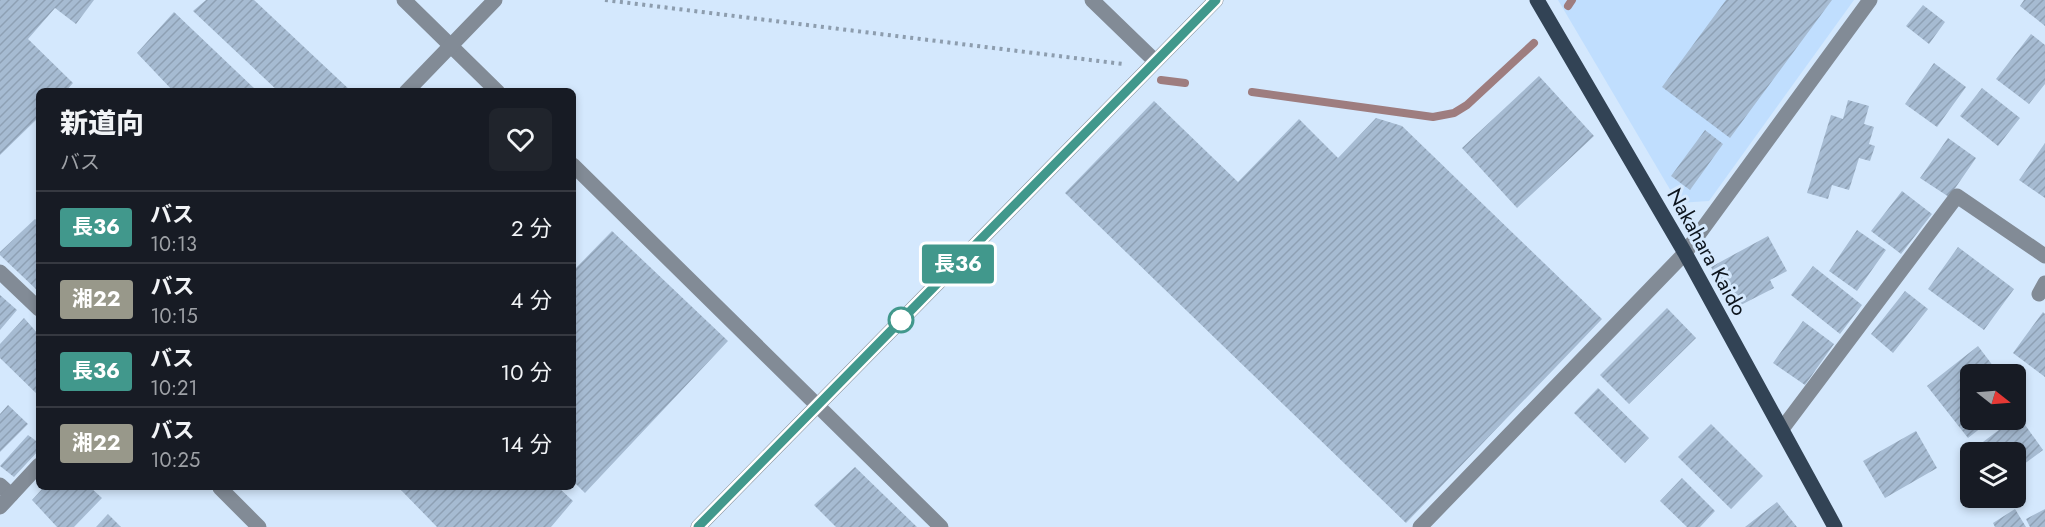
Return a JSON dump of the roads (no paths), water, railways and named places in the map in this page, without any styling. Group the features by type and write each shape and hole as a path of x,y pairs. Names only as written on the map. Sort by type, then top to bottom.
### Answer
{"main road":[{"name":"Nakahara Kaido","path":"1537,0 1685,254 1835,527"}],"street":[{"path":"404,0 494,88"},
{"path":"410,88 495,0"},
{"path":"1092,0 1152,64"},
{"path":"698,527 1216,0"},
{"path":"1420,527 1685,254 1870,0"},
{"path":"576,168 941,527"},
{"path":"1782,429 1957,196 2045,256"},
{"path":"0,272 36,306"},
{"path":"0,507 5,490 36,467"},
{"path":"222,490 260,527"}],"waterway":[{"path":"1568,6 1572,0"},
{"path":"1252,92 1433,117 1454,113 1467,105 1534,43"},
{"path":"1161,80 1185,83"}]}
